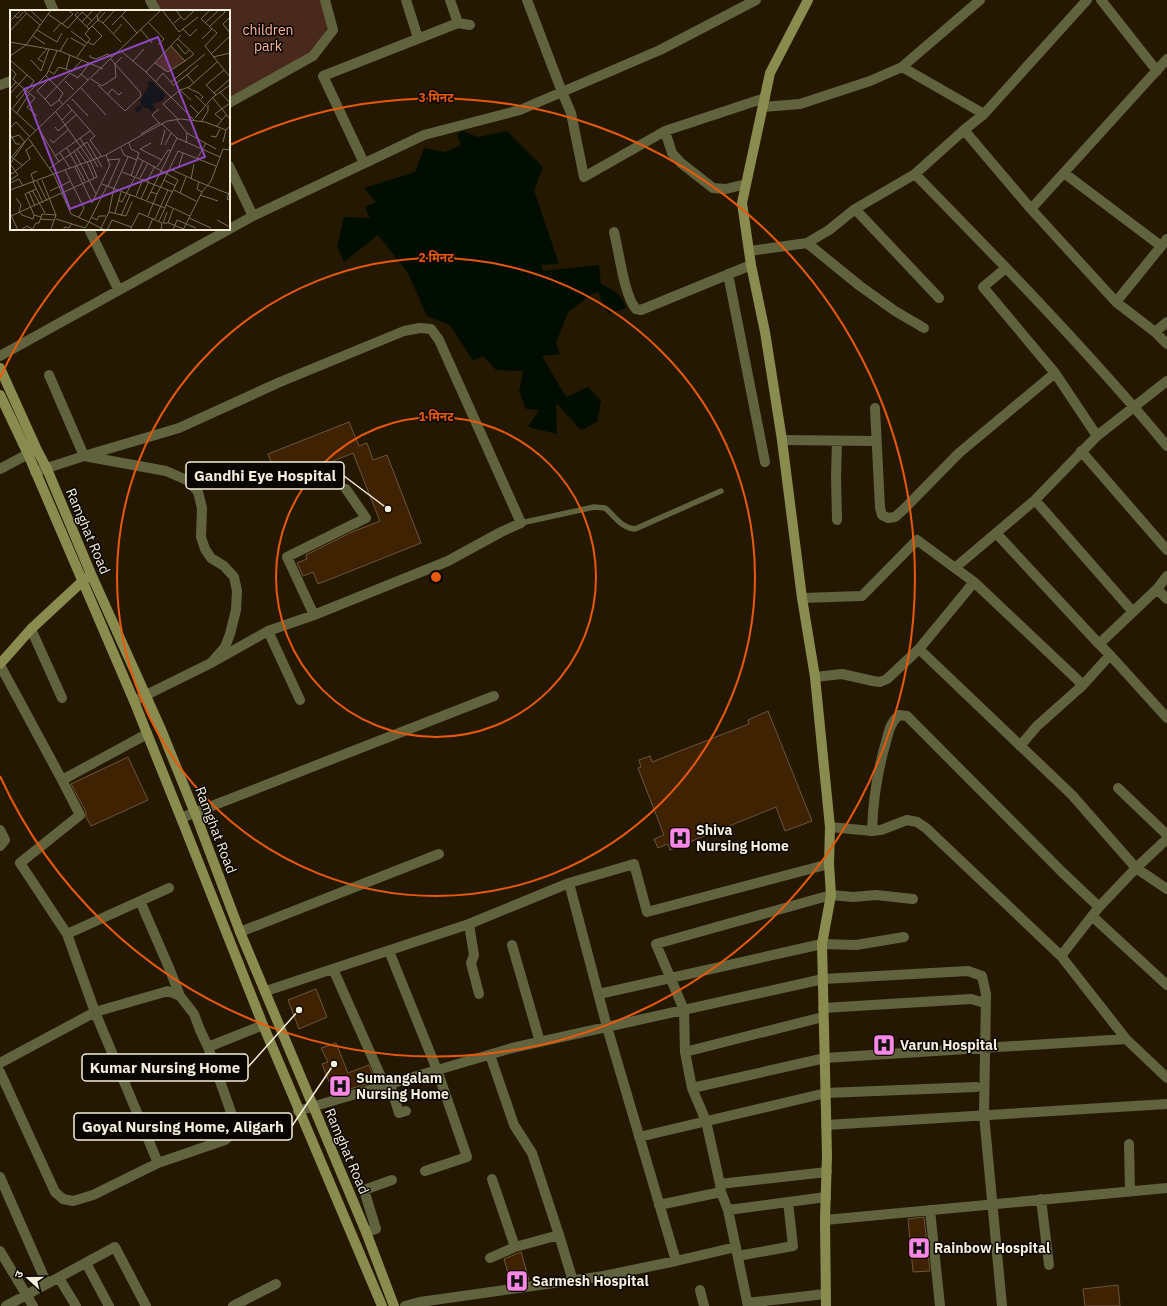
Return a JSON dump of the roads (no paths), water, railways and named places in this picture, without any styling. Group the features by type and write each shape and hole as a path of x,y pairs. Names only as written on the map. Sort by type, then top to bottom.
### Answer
{"main road":[{"path":"808,0 770,73 742,203 751,265 782,440 802,598 815,678 830,827 831,895 822,944 827,1172 825,1220 826,1306"},
{"name":"Ramghat Road","path":"0,368 37,450 47,468 91,574 146,696 195,813 240,932 366,1232 394,1306"},
{"name":"Ramghat Road","path":"0,395 28,454 134,701 298,1111 382,1306"},
{"path":"0,664 31,629 91,574"}],"street":[{"path":"49,0 54,10"},
{"path":"150,0 155,10"},
{"path":"230,102 314,56 333,30 325,0"},
{"path":"406,0 418,38"},
{"path":"450,0 458,23"},
{"path":"527,0 571,113 584,177 665,131 764,103 800,104 870,81 902,67 980,0"},
{"path":"230,229 253,216 424,135 520,110 660,50 756,0"},
{"path":"750,251 806,242 829,230 855,209 915,174 984,114 1087,0"},
{"path":"1101,0 1157,71"},
{"path":"364,163 323,76 458,23 470,25"},
{"path":"1031,209 1167,59"},
{"path":"902,67 984,114"},
{"path":"0,85 10,81"},
{"path":"964,130 1031,209 1116,302 1155,332 1167,344"},
{"path":"665,131 672,153 681,163 713,188 726,189 746,184"},
{"path":"230,168 253,216"},
{"path":"1064,173 1164,243 1116,302"},
{"path":"915,174 1006,268 1134,406 1167,446"},
{"path":"855,209 939,298"},
{"path":"89,230 118,290"},
{"path":"0,356 227,230"},
{"path":"614,232 631,304 636,310 641,310 751,265"},
{"path":"806,242 860,286 895,311 924,328"},
{"path":"1006,268 983,288 1055,373 1097,436"},
{"path":"728,274 765,462"},
{"path":"1155,332 1167,322"},
{"path":"35,472 179,428 280,382 404,331 420,328 431,329 439,340 521,523 501,532 448,561 314,615 268,631 211,663 134,701"},
{"path":"876,408 876,441 880,508 882,515 888,518 895,517 959,453 1055,373"},
{"path":"49,375 84,456"},
{"path":"956,568 1035,500 1097,436 1167,381"},
{"path":"782,440 876,441"},
{"path":"837,441 837,520"},
{"path":"1081,452 1167,550"},
{"path":"0,469 28,454"},
{"path":"84,456 166,471 189,481 198,492 202,508 201,537 205,549 211,558 224,566 234,577 237,591 236,610 225,648 211,663"},
{"path":"314,615 286,557 366,518 346,489"},
{"path":"1035,500 1133,612"},
{"path":"996,533 1167,718"},
{"path":"802,598 862,596 917,540 974,582 1083,685"},
{"path":"1099,644 1157,589 1167,576"},
{"path":"815,678 842,674 880,682 887,679 918,648 974,582"},
{"path":"1157,589 1167,599"},
{"path":"31,629 62,698"},
{"path":"268,631 300,700"},
{"path":"918,648 1072,795 1136,868 1167,889"},
{"path":"1020,746 1036,726 1083,685 1110,655"},
{"path":"0,664 80,815 20,863 67,934 95,1012 158,1164"},
{"path":"181,818 494,696"},
{"path":"872,831 876,782 880,762 892,721 898,715 907,716 1063,873 1099,907"},
{"path":"62,780 147,734"},
{"path":"1118,788 1167,835"},
{"path":"830,827 872,831 881,830 907,820 916,822 926,828 1061,956 1126,1039 1167,1078"},
{"path":"0,830 5,840 0,846"},
{"path":"1061,956 1099,907 1136,868 1167,839"},
{"path":"240,932 439,854"},
{"path":"266,992 469,924 569,883 634,864 647,912 830,864"},
{"path":"569,883 639,1137 676,1261"},
{"path":"67,934 169,888"},
{"path":"825,1294 748,1304 728,1210 720,1188 706,1121 692,1088 685,1052 684,1010 656,944 831,895 853,897 876,895 913,899"},
{"path":"0,1072 55,1192 63,1200 73,1202 93,1195 158,1164 225,1140 231,1136 234,1127 232,1115 208,1047 194,1014 180,996 140,901"},
{"path":"1092,916 1167,985"},
{"path":"469,924 474,955 470,963 480,994"},
{"path":"599,994 822,944 856,945 904,937"},
{"path":"512,945 540,1042"},
{"path":"389,950 437,1070 467,1157 424,1170"},
{"path":"333,969 399,1113 406,1111"},
{"path":"298,1111 437,1070 540,1042 823,979 968,971 982,976 986,994 984,1115 1002,1306"},
{"path":"0,1064 95,1012 168,990 180,996"},
{"path":"685,1052 823,1013 971,999 985,1003"},
{"path":"208,1047 263,1025"},
{"path":"692,1088 825,1058 1126,1039"},
{"path":"490,1055 514,1125 532,1153 573,1281"},
{"path":"639,1137 826,1093 976,1087"},
{"path":"826,1125 1167,1104"},
{"path":"1129,1144 1130,1191"},
{"path":"659,1205 720,1188 827,1172"},
{"path":"0,1177 47,1284"},
{"path":"492,1179 515,1247"},
{"path":"366,1232 376,1229 364,1190 392,1180"},
{"path":"825,1220 1167,1188"},
{"path":"728,1210 826,1197"},
{"path":"1041,1199 1049,1265"},
{"path":"405,1306 420,1302 573,1281 737,1251 793,1246 788,1202"},
{"path":"930,1210 940,1306"},
{"path":"490,1258 515,1247 559,1235"},
{"path":"6,1306 115,1247 146,1306"},
{"path":"0,1250 33,1306"},
{"path":"86,1263 109,1306"},
{"path":"59,1278 76,1306"},
{"path":"233,1306 276,1284"},
{"path":"700,1290 704,1306"}],"lane":[{"path":"521,523 594,507 605,508 621,524 628,528 635,529 721,491"}],"place":[{"name":"Gandhi Eye Hospital","path":"388,509"},
{"name":"Shiva Nursing Home","path":"680,838"},
{"name":"Kumar Nursing Home","path":"299,1010"},
{"name":"Varun Hospital","path":"884,1045"},
{"name":"Goyal Nursing Home, Aligarh","path":"334,1064"},
{"name":"Sumangalam Nursing Home","path":"340,1086"},
{"name":"Rainbow Hospital","path":"919,1248"},
{"name":"Sarmesh Hospital","path":"517,1281"}],"park label":[{"name":"children park","path":"268,38"}]}
